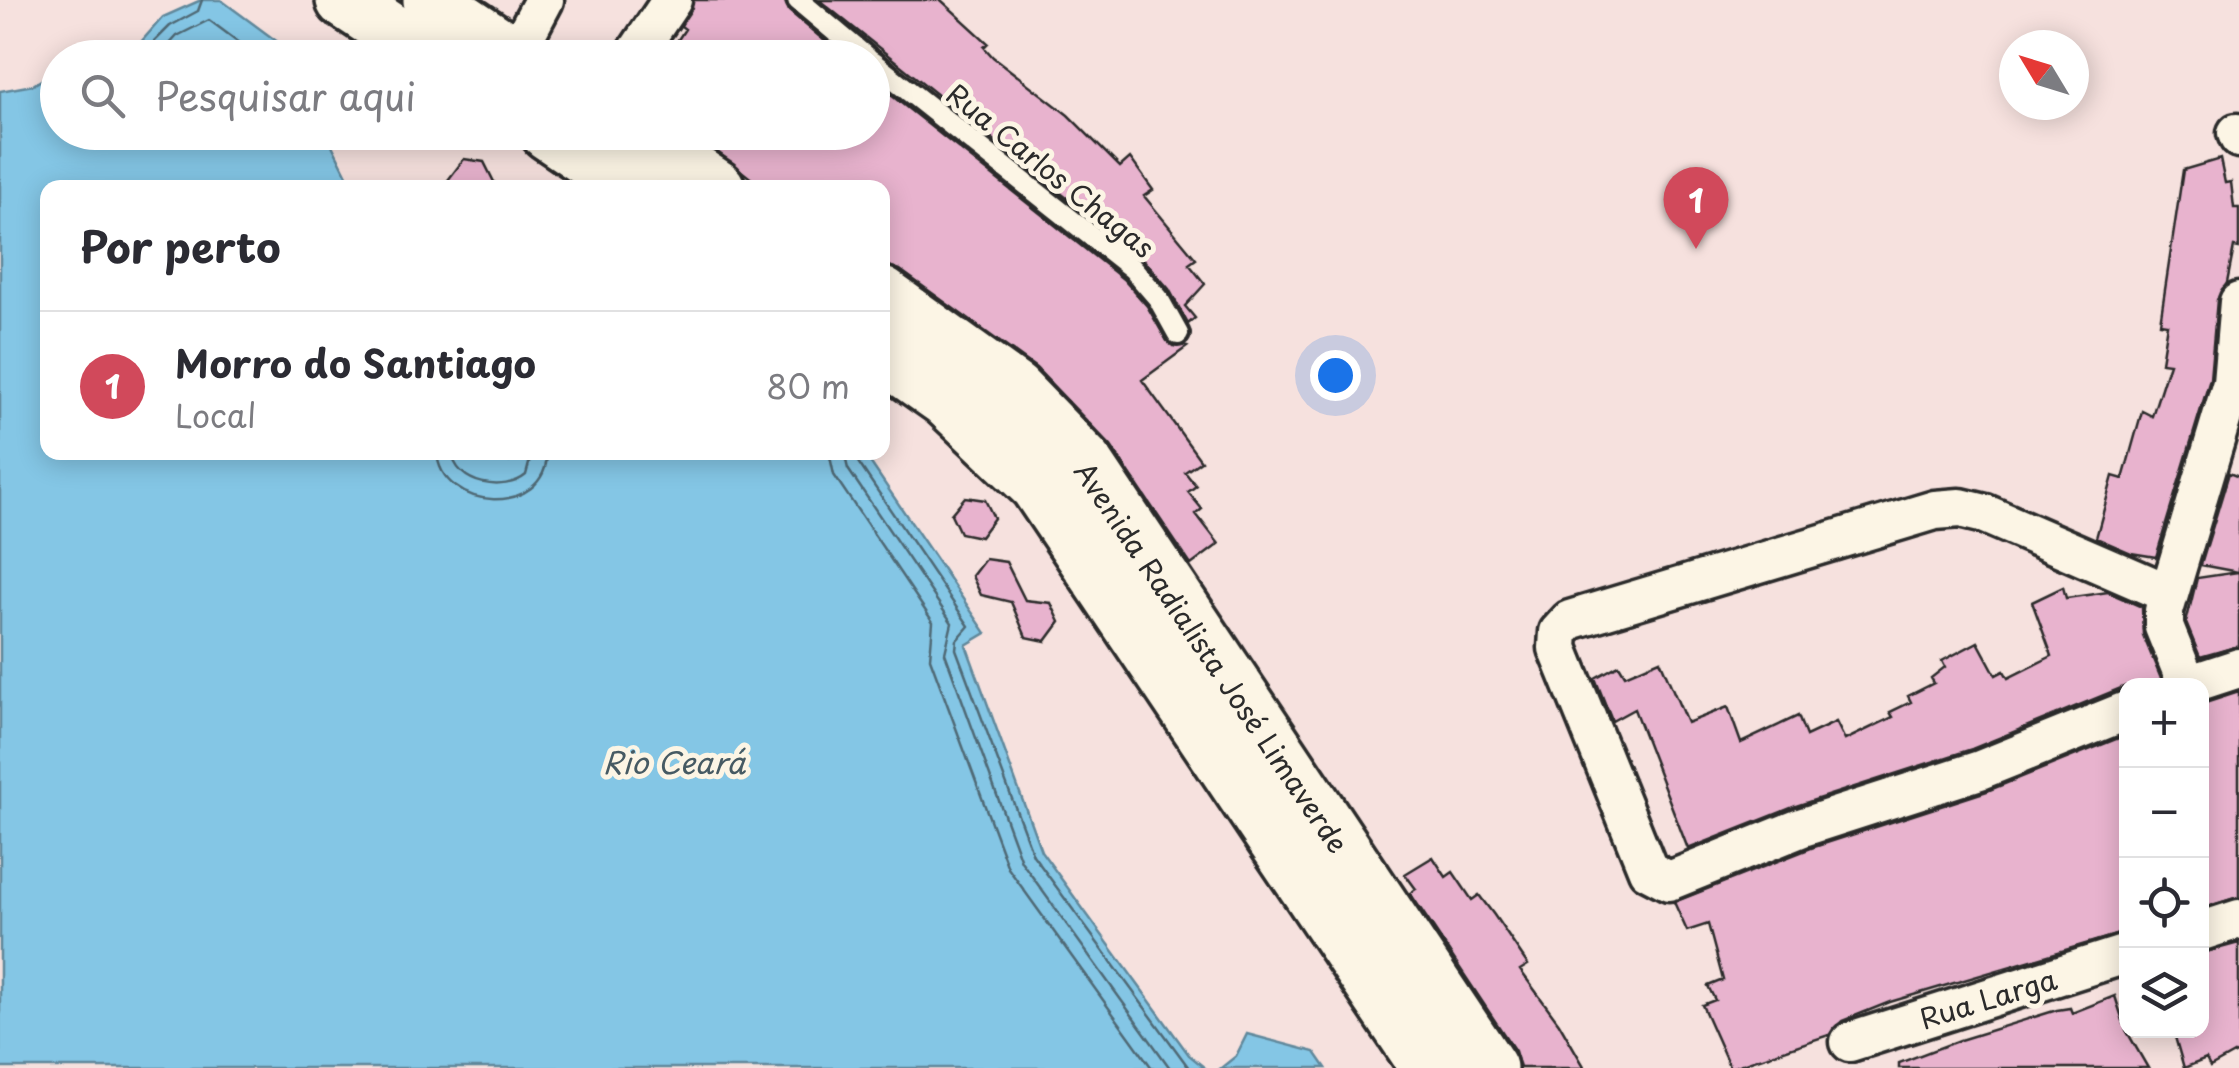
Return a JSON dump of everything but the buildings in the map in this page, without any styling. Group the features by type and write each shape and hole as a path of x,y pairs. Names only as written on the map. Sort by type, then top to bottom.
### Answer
{"main road":[{"path":"344,0 405,40"},
{"path":"431,0 492,40"},
{"path":"583,150 621,180"},
{"path":"660,150 705,180"},
{"name":"Avenida Radialista José Limaverde","path":"890,302 1014,390 1084,463 1409,994 1489,1068"},
{"name":"Avenida Radialista José Limaverde","path":"890,360 946,399 1037,485 1367,931"},
{"name":"Avenida Radialista José Limaverde","path":"1409,994 1429,1068"}],"street":[{"path":"524,40 544,0"},
{"path":"645,40 672,0"},
{"path":"2183,678 2164,627 2167,593 2232,383 2239,302"},
{"path":"2119,714 1980,770 1821,821 1669,881 1648,870 1558,648 1559,632 1570,620 1935,510 1960,508 1985,514 2167,593"},
{"path":"2208,678 2239,668"},
{"path":"2209,929 2239,919"},
{"name":"Rua Larga","path":"1850,1042 2119,956"}],"lane":[{"name":"Rua Carlos Chagas","path":"798,0 846,40"},
{"name":"Rua Carlos Chagas","path":"890,76 1133,269 1158,298 1178,334"}],"water":[{"path":"201,0 221,0 275,40 143,40 163,17"},
{"name":"Rio Ceará","path":"40,81 40,150 334,150 350,180 40,180 40,460 869,460 986,633 966,645 1041,851 1189,1055 1205,1068 0,1068 0,91"},
{"path":"1247,1034 1315,1052 1326,1068 1221,1068 1236,1056"}],"place":[{"name":"Morro do Santiago","path":"1696,249"}]}
